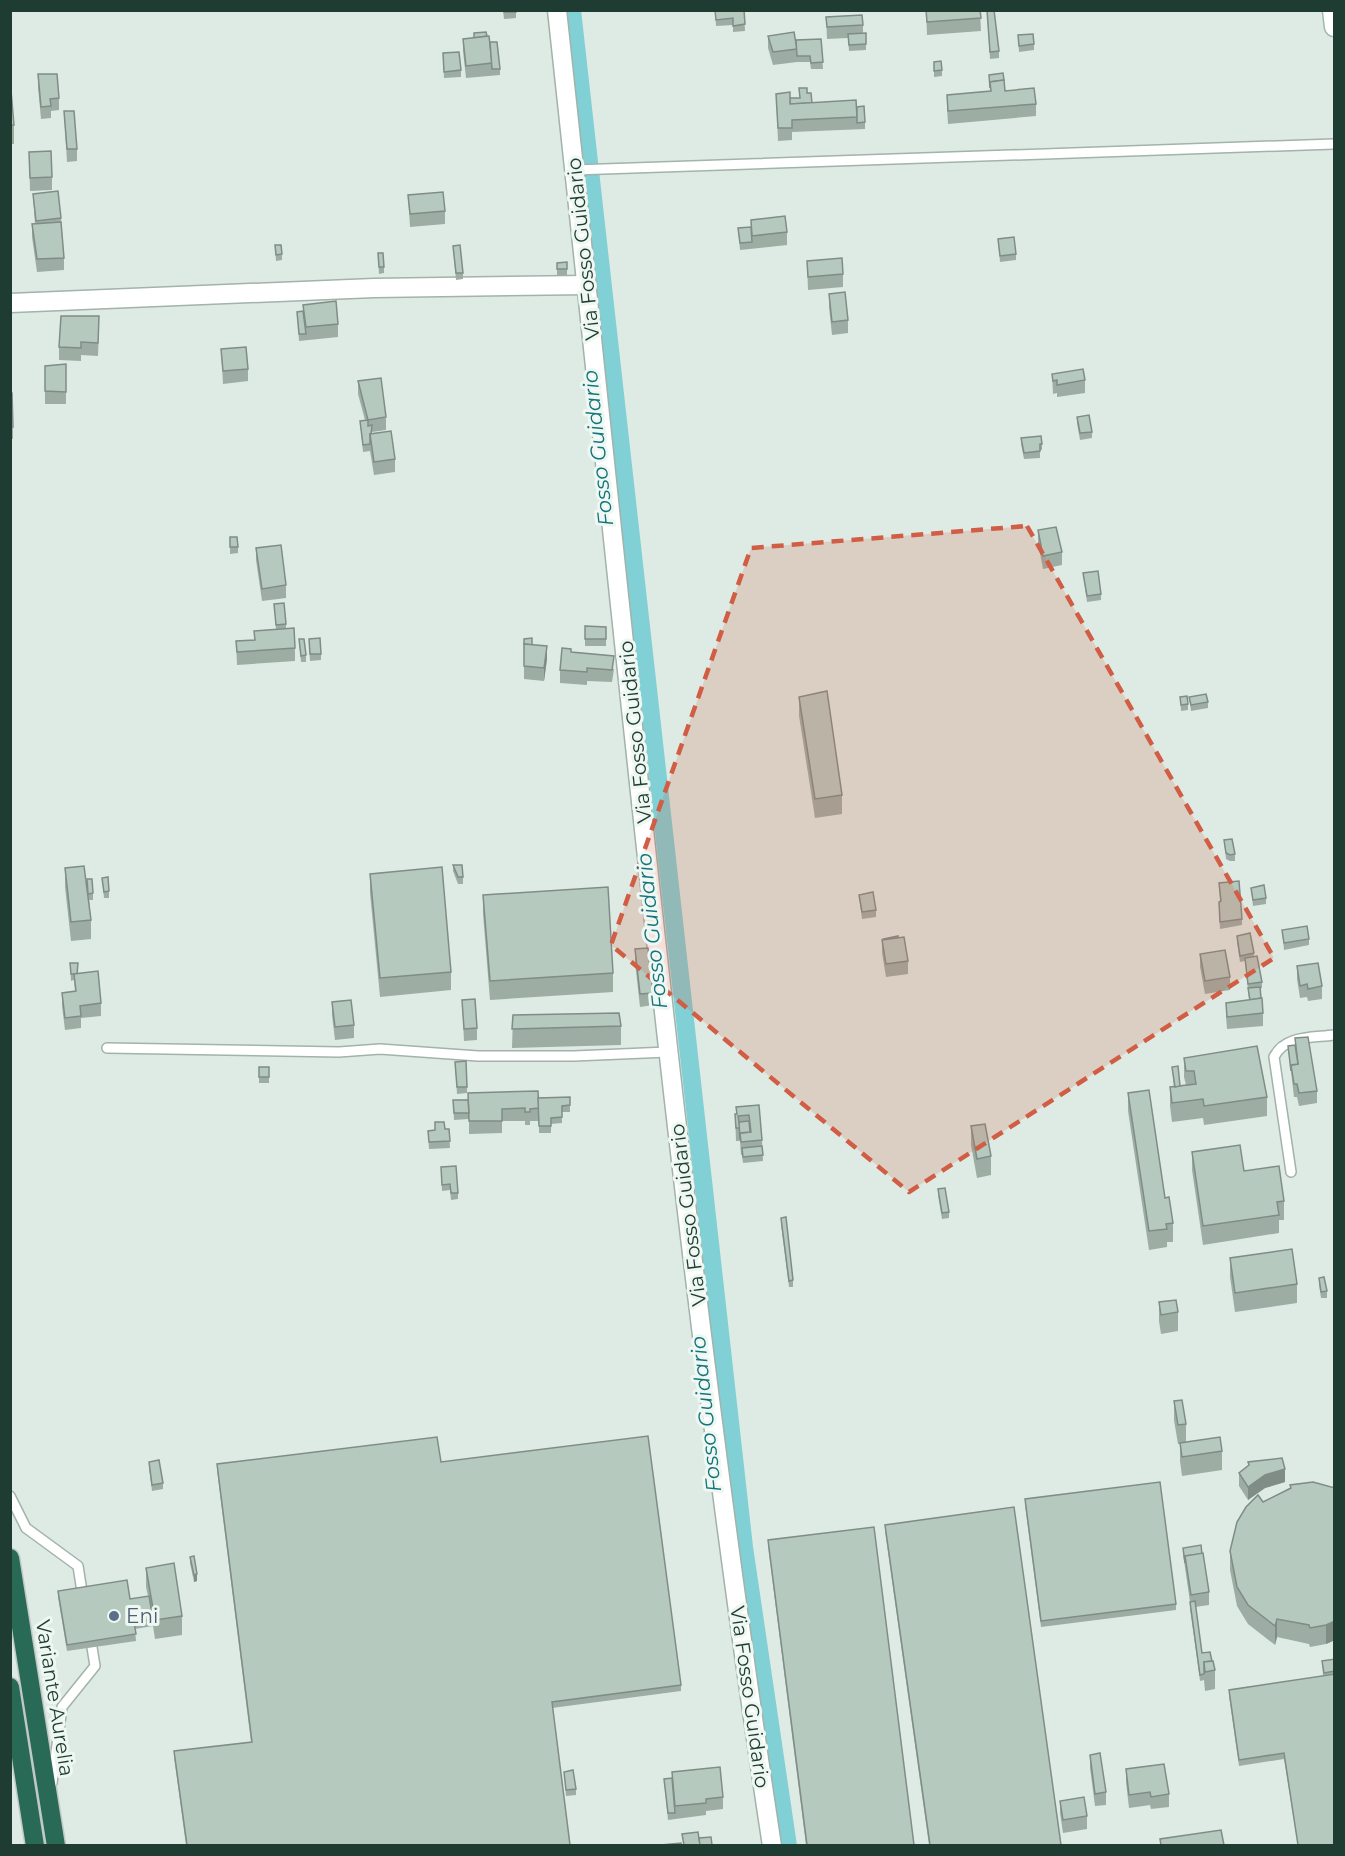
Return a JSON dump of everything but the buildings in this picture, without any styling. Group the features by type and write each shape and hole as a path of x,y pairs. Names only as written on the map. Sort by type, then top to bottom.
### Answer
{"highway":[{"name":"Variante Aurelia","path":"10,1558 56,1845"},
{"path":"10,1687 35,1845"}],"street":[{"name":"Via Fosso Guidario","path":"557,10 577,170 587,285 668,1052 738,1623 772,1845"},
{"path":"1332,10 1335,27"},
{"path":"10,303 374,288 587,285"}],"lane":[{"path":"577,170 1335,144"},
{"path":"1291,1172 1274,1058 1282,1044 1291,1040 1335,1035"},
{"path":"107,1048 329,1052 380,1049 478,1056 574,1056 668,1052"},
{"path":"10,1496 26,1528 78,1566 85,1611"},
{"path":"49,1803 62,1707 95,1666 87,1622"}],"highlighted area":[{"path":"1027,526 1274,958 909,1192 611,945 751,548"}],"waterway":[{"name":"Fosso Guidario","path":"572,10 744,1547 788,1846"}],"place":[{"name":"Eni","path":"114,1616"}]}
